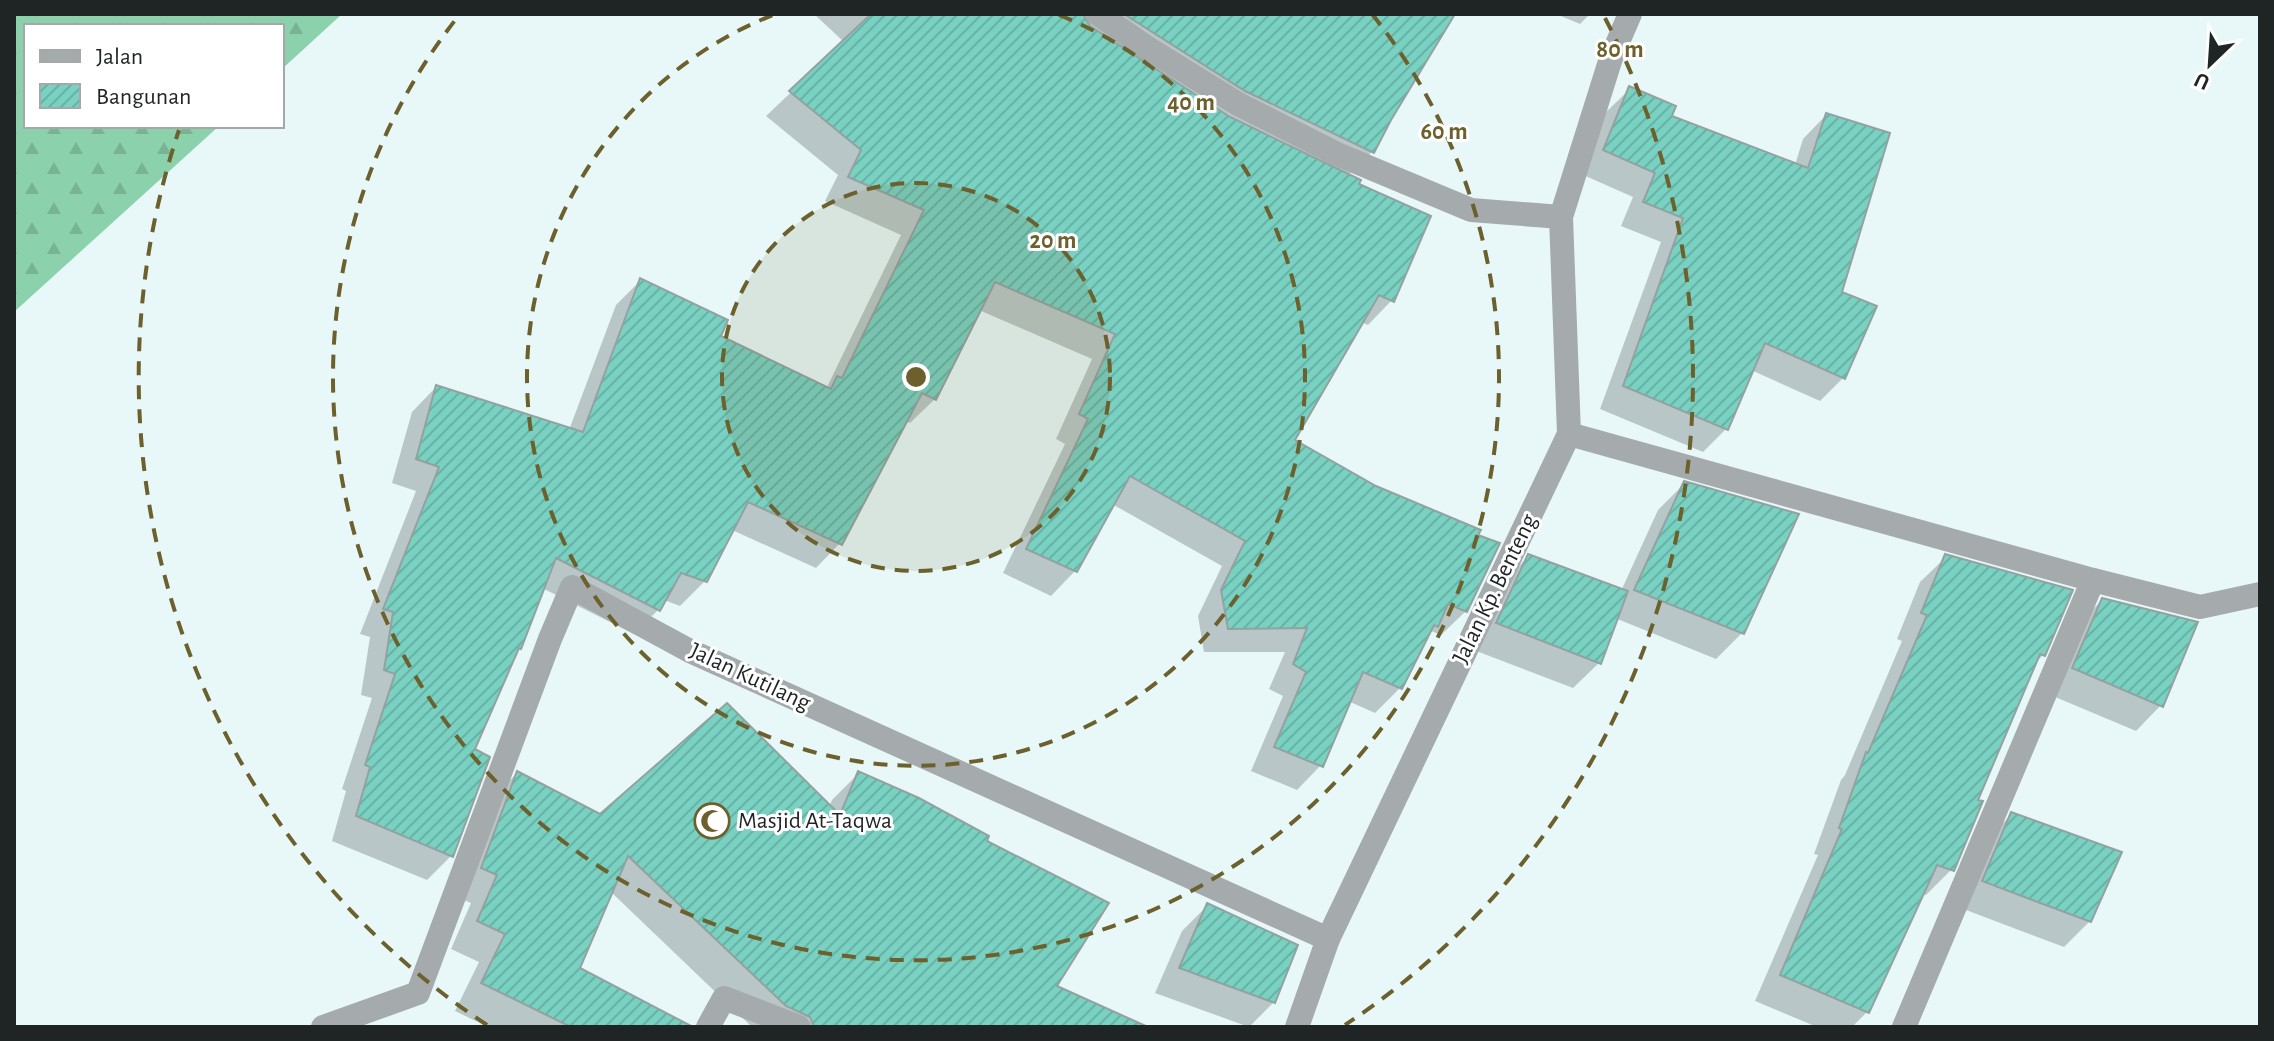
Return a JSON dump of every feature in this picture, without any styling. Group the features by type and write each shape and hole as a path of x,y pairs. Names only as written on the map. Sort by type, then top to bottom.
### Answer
{"street":[{"path":"1098,14 1238,104 1337,154 1471,210 1561,217"},
{"name":"Jalan Kp. Benteng","path":"1297,1027 1328,939 1569,434 1561,217 1611,58 1630,14"},
{"path":"1569,434 2200,607 2260,594"},
{"path":"1904,1027 2093,580"},
{"name":"Jalan Kutilang","path":"323,1027 418,993 572,587 690,651 1328,939"},
{"path":"708,1027 724,998 799,1027"}],"green space":[{"path":"14,14 342,14 284,67 284,24 24,24 24,128 217,128 14,312"}],"building":[{"path":"871,14 1083,14 1090,26 1230,117 1361,180 1359,184 1431,216 1394,302 1379,295 1295,440 1376,486 1481,530 1478,535 1500,543 1467,612 1448,604 1402,689 1363,672 1323,767 1274,747 1306,672 1293,664 1307,628 1228,629 1221,590 1245,541 1130,476 1077,572 1026,549 1088,419 1079,414 1115,334 995,282 936,400 922,393 842,545 748,502 707,582 681,573 660,611 556,558 521,649 475,749 490,757 453,857 356,816 370,767 365,765 395,674 384,670 393,612 383,609 439,467 416,459 436,385 583,432 640,278 728,320 721,336 831,389 837,376 842,378 924,210 848,177 861,150 789,91"},
{"path":"1124,14 1455,14 1374,153 1245,91"},
{"path":"1629,86 1676,106 1672,116 1808,168 1826,113 1890,133 1842,292 1877,306 1845,379 1765,343 1728,430 1623,386 1683,218 1643,202 1655,173 1603,150"},
{"path":"1684,481 1799,514 1744,634 1634,590"},
{"path":"1528,554 1628,591 1601,664 1496,623"},
{"path":"1945,554 2073,590 2045,656 2040,654 1978,800 1983,801 1954,871 1937,865 1869,1013 1780,975 1842,829 1839,828 1866,752 1927,615 1921,613"},
{"path":"2102,598 2198,622 2163,707 2072,668"},
{"path":"727,703 840,815 858,771 919,798 989,836 987,841 1109,903 1057,986 1148,1027 814,1027 810,1017 786,1006 628,856 580,968 693,1027 571,1027 481,983 505,934 477,921 497,875 481,868 517,771 600,814"},
{"path":"2011,812 2122,852 2091,922 1982,881"},
{"path":"1207,903 1298,945 1275,1003 1179,968"}],"place":[{"name":"Masjid At-Taqwa","path":"712,821"}]}
